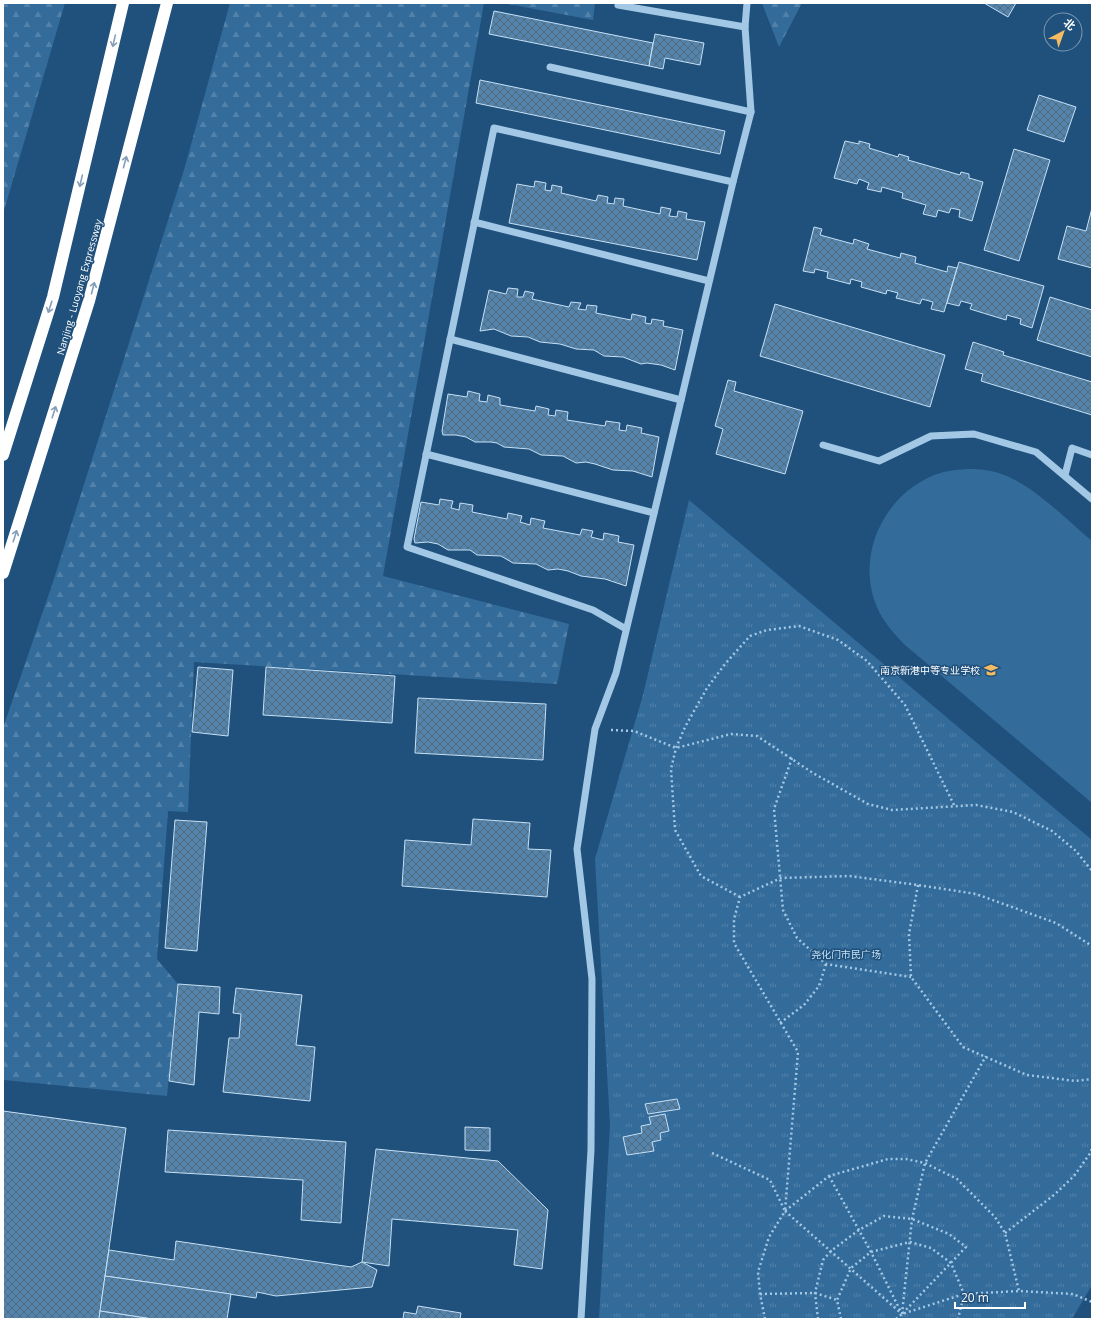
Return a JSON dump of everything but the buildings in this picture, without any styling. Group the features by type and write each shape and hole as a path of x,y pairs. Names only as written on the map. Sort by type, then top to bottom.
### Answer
{"highway":[{"path":"3,455 53,297 123,3"},
{"name":"Nanjing - Luoyang Expressway","path":"3,573 89,301 167,3"}],"lane":[{"path":"581,1319 591,1150 592,979 577,849 595,729 616,673 709,281 751,112 745,27 746,3"},
{"path":"618,6 745,27"},
{"path":"550,67 751,112"},
{"path":"626,629 593,610 406,546 494,128 733,182"},
{"path":"474,222 709,281"},
{"path":"450,339 681,400"},
{"path":"823,445 879,461 931,436 974,434 1036,452 1092,499"},
{"path":"1065,475 1072,448 1092,455"},
{"path":"426,454 654,513"}],"path":[{"path":"740,897 701,876 675,830 671,769 676,748 685,727 707,688 725,664 750,636 767,630 800,626 838,640 867,661 905,705 956,806"},
{"path":"595,729 634,731 676,748 731,734 757,736 813,772 868,804 892,810 976,805 1013,812 1052,831 1076,851 1092,871"},
{"path":"792,758 774,809 783,910 798,938 826,964 911,978"},
{"path":"785,1211 798,1052 734,943 734,919 740,897 781,878 849,876 918,885 976,894 1056,923 1092,946"},
{"path":"918,885 909,934 911,978 962,1047 986,1056 1027,1075 1075,1081 1092,1079"},
{"path":"780,1022 804,1005 819,986 826,964"},
{"path":"902,1314 912,1219 925,1163 986,1056"},
{"path":"1005,1233 1054,1195 1074,1176 1091,1152 1092,1148"},
{"path":"712,1153 770,1180 785,1211 902,1314"},
{"path":"765,1319 760,1294 758,1272 769,1237 785,1211 830,1176 888,1159 906,1158 925,1163 957,1179 995,1217 1005,1233 1019,1291"},
{"path":"830,1176 902,1314"},
{"path":"818,1319 815,1293 823,1260 831,1251 859,1230 884,1216 912,1219 949,1234 966,1247 896,1319"},
{"path":"841,1319 837,1300 851,1268 871,1252 910,1242 931,1248 952,1263 964,1294 958,1319"},
{"path":"902,1314 964,1294 1019,1291 1073,1294 1092,1302"},
{"path":"760,1294 815,1293 837,1300"}],"green space":[{"path":"3,3 65,3 3,214"},
{"path":"230,3 484,3 383,576 569,624 557,684 194,662 188,812 168,811 157,959 178,984 167,1096 4,1080 3,1082 3,728 52,585 184,170"},
{"path":"503,3 595,3 593,20"},
{"path":"762,3 802,3 779,47"},
{"path":"968,469 995,472 1015,480 1050,504 1092,541 1092,803 905,645 884,621 873,597 870,576 871,556 876,536 885,517 898,500 913,487 932,476 949,471"},
{"name":"尧化门市民广场","path":"689,500 1092,840 1092,1285 1072,1319 599,1319 610,1125 595,859 643,695"}],"place":[{"name":"南京新港中等专业学校","path":"991,670"}]}
